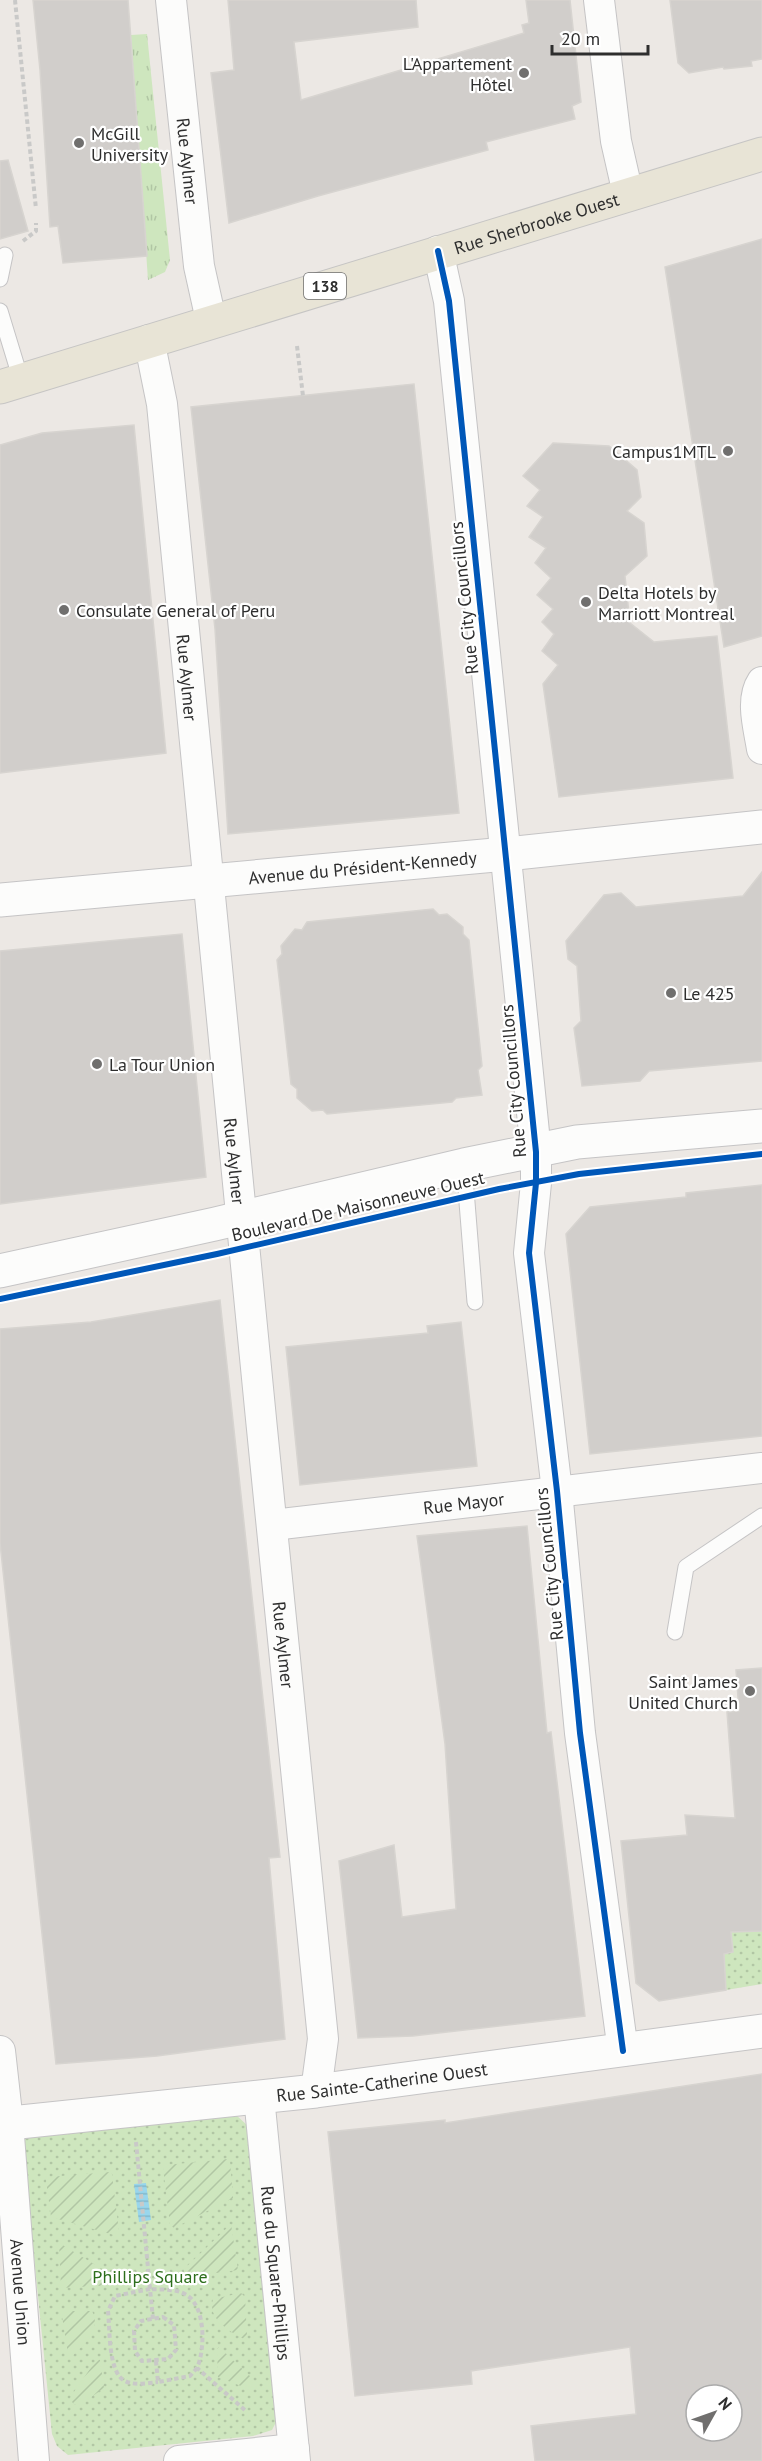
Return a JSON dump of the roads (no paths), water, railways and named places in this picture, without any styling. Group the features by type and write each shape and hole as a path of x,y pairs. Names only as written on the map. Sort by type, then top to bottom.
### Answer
{"main road":[{"name":"Rue Sherbrooke Ouest","path":"11,383 211,320 762,154"}],"street":[{"name":"Rue Aylmer","path":"171,0 199,266 211,320"},
{"path":"599,0 616,141 628,194"},
{"name":"Rue City Councillors","path":"438,251 448,301 536,1152 536,1183 529,1253 557,1491 580,1733 623,2051"},
{"name":"Rue Aylmer","path":"149,340 162,404 206,880 242,1217 323,2038 316,2091"},
{"path":"762,682 757,689 756,704 762,749"},
{"name":"Avenue du Président-Kennedy","path":"0,900 506,854 762,827"},
{"name":"Boulevard De Maisonneuve Ouest","path":"0,1270 577,1142 762,1126"},
{"name":"Rue Mayor","path":"273,1525 762,1468"},
{"name":"Rue Sainte-Catherine Ouest","path":"4,2124 316,2091 762,2031"},
{"name":"Avenue Union","path":"0,2051 4,2124 34,2461"},
{"name":"Rue du Square-Phillips","path":"259,2097 295,2455"},
{"path":"179,2461 295,2455"}],"lane":[{"path":"0,279 5,255"},
{"path":"0,311 11,383"},
{"path":"464,1166 476,1302"},
{"path":"675,1632 686,1567 762,1516"}],"water":[{"path":"146,2183 151,2220 139,2222 134,2184"}],"place":[{"name":"L'Appartement Hôtel","path":"524,73"},
{"name":"McGill University","path":"79,143"},
{"name":"Campus1MTL","path":"728,451"},
{"name":"Delta Hotels by Marriott Montreal","path":"586,602"},
{"name":"Consulate General of Peru","path":"64,610"},
{"name":"Le 425","path":"671,993"},
{"name":"La Tour Union","path":"97,1064"},
{"name":"Saint James United Church","path":"750,1691"}],"park label":[{"name":"Phillips Square","path":"150,2276"}]}
